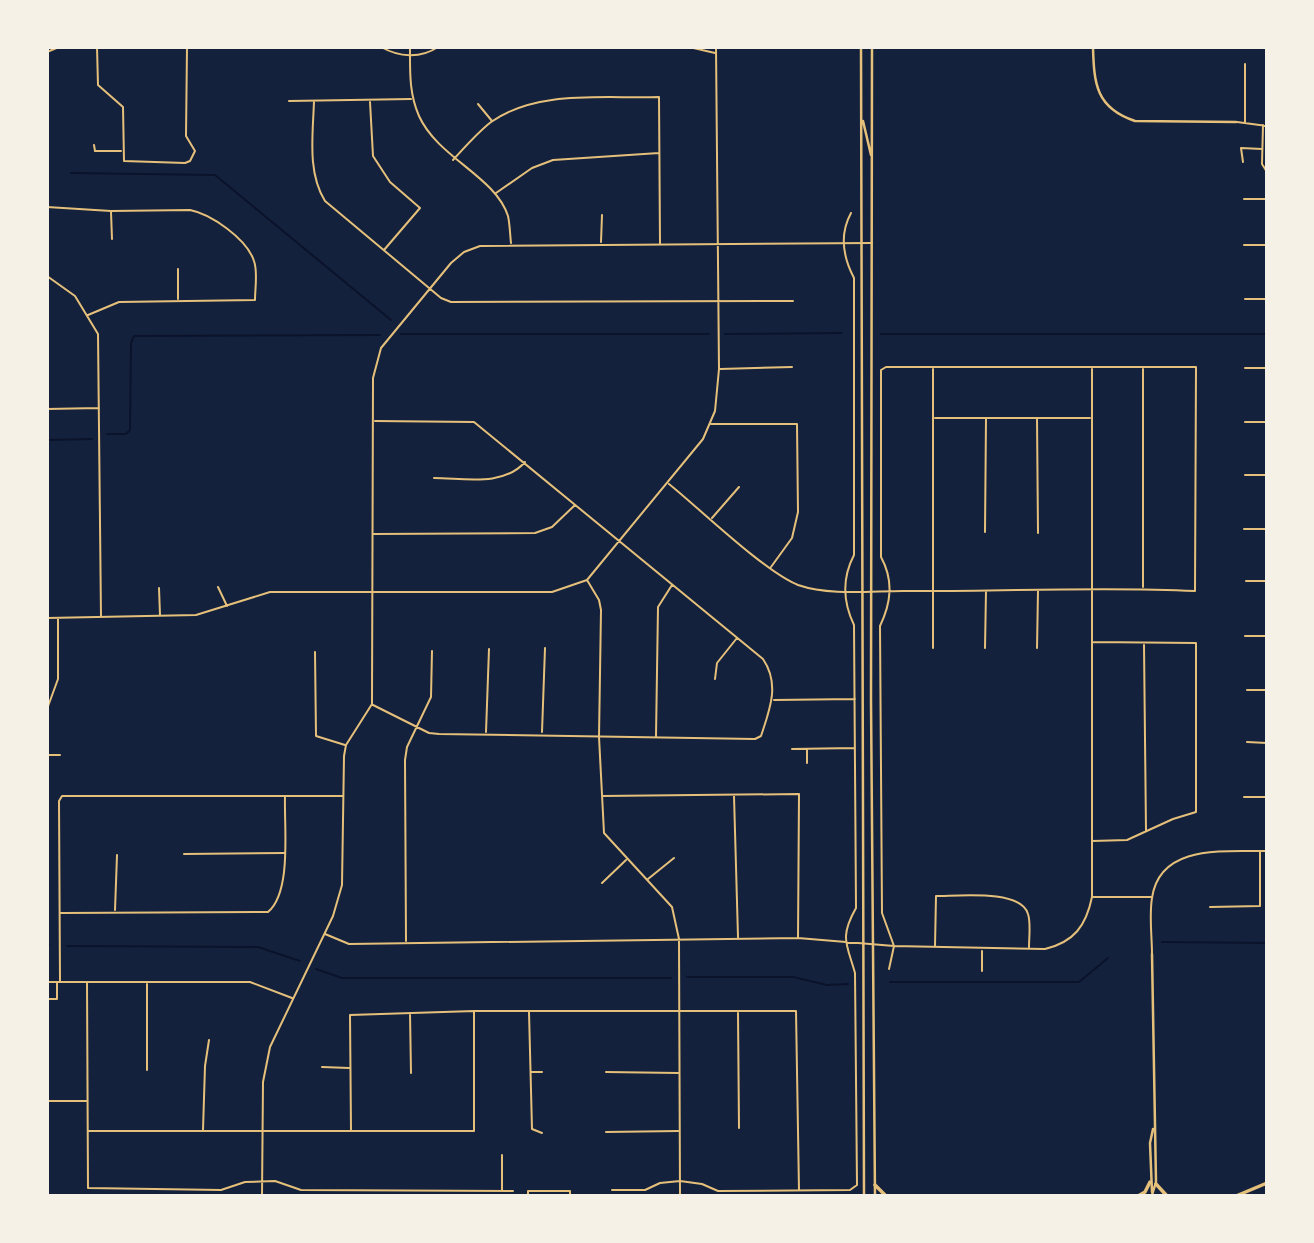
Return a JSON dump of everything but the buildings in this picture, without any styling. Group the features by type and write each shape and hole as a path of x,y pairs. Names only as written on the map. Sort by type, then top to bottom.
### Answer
{"main road":[{"path":"862,47 860,244 864,1196"},
{"path":"872,47 875,1196"},
{"path":"1093,47 1094,74 1099,93 1108,107 1120,116 1135,121 1236,122"},
{"path":"861,118 867,128 868,146 873,159"},
{"path":"1152,954 1156,1184 1152,1195"},
{"path":"1152,1195 1150,1143 1154,1126"},
{"path":"1138,1196 1145,1192 1150,1182"},
{"path":"1156,1184 1167,1196"},
{"path":"1236,1196 1267,1184"},
{"path":"875,1185 886,1196"}],"street":[{"path":"47,52 59,47"},
{"path":"97,47 98,85 123,107 122,151 127,163 190,161 195,151 186,136 187,47"},
{"path":"381,47 397,55 422,55 438,47"},
{"path":"410,47 412,99 430,136 453,160 495,194 508,217 511,244"},
{"path":"689,47 716,52"},
{"path":"47,618 196,615 270,592 552,592 587,580 669,484 711,424 719,369 716,47"},
{"path":"1245,64 1245,123"},
{"path":"453,160 492,121 512,110 557,100 659,97 660,244"},
{"path":"289,101 370,102 412,99"},
{"path":"314,101 313,167 317,188 325,201 429,289 451,302 793,301"},
{"path":"370,102 373,156 390,182 420,208 383,251"},
{"path":"478,104 492,121"},
{"path":"1236,122 1265,126 1262,163 1267,172"},
{"path":"94,145 95,151 122,151"},
{"path":"1243,162 1241,148 1263,149"},
{"path":"495,194 532,169 554,160 660,153"},
{"path":"1244,199 1267,199"},
{"path":"47,207 111,211 190,209 202,212 250,251 255,263 255,300 119,302 88,315"},
{"path":"111,211 113,239"},
{"path":"612,1191 645,1190 660,1183 680,1181 692,1181 718,1191 855,1189 858,1176 855,973 847,954 846,940 847,924 856,908 855,625 847,610 846,590 846,570 854,555 854,278 845,262 843,244 845,224 851,213"},
{"path":"601,243 603,215"},
{"path":"262,1196 261,1132 266,1065 277,1028 325,934 342,885 346,745 372,704 373,421 375,361 381,348 429,289 464,252 480,246 873,243"},
{"path":"1244,245 1267,245"},
{"path":"178,269 178,300"},
{"path":"47,276 75,296 98,334 101,617"},
{"path":"1245,299 1267,299"},
{"path":"669,484 771,568 798,584 818,590 862,591 872,591 890,591 1091,591 1143,588 1195,591 1196,367 886,366 881,370 881,557 889,571 890,591 889,607 880,626 882,913 894,946 889,969"},
{"path":"933,367 933,648"},
{"path":"1143,367 1143,588"},
{"path":"719,369 792,368"},
{"path":"325,934 349,944 798,938 894,946 982,949 1062,945 1077,934 1088,916 1092,897 1092,368"},
{"path":"1245,368 1267,368"},
{"path":"47,409 100,408"},
{"path":"934,418 1091,418"},
{"path":"985,532 986,418"},
{"path":"1037,418 1038,533"},
{"path":"372,704 439,734 542,733 599,737 755,739 761,736 773,700 768,667 737,637 474,422 373,421"},
{"path":"1245,422 1267,422"},
{"path":"711,424 797,424 798,512 792,538 771,568"},
{"path":"434,478 510,476 525,462"},
{"path":"1245,475 1267,475"},
{"path":"712,519 739,487"},
{"path":"374,534 535,533 552,527 576,504"},
{"path":"1244,529 1267,529"},
{"path":"587,580 599,600 601,610 599,737 604,833 672,907 679,939 680,1196"},
{"path":"1245,581 1267,581"},
{"path":"656,737 658,607 673,584"},
{"path":"218,587 227,607"},
{"path":"159,589 160,616"},
{"path":"985,649 986,591"},
{"path":"1037,648 1038,591"},
{"path":"47,709 58,679 58,618"},
{"path":"1245,636 1267,636"},
{"path":"715,679 717,663 737,637"},
{"path":"1091,642 1196,643 1196,812 1173,818 1127,841 1092,841"},
{"path":"1144,644 1146,832"},
{"path":"542,733 545,648"},
{"path":"486,733 489,649"},
{"path":"406,943 405,760 431,697 432,651"},
{"path":"315,652 316,736 346,745"},
{"path":"1247,691 1267,690"},
{"path":"773,700 855,699"},
{"path":"1247,742 1267,743"},
{"path":"792,749 855,748"},
{"path":"807,749 807,763"},
{"path":"47,755 60,755"},
{"path":"734,794 738,938"},
{"path":"601,796 799,794 798,938"},
{"path":"47,999 57,999 59,982 59,801 62,796 343,796"},
{"path":"60,914 115,911 268,912 281,893 285,796"},
{"path":"1244,797 1267,797"},
{"path":"1210,907 1260,906 1260,851"},
{"path":"1152,954 1152,897 1160,875 1175,861 1190,854 1267,851"},
{"path":"184,854 284,853"},
{"path":"115,911 117,855"},
{"path":"648,879 674,858"},
{"path":"602,883 627,859"},
{"path":"935,947 936,896 1007,897 1022,903 1028,914 1029,948"},
{"path":"1092,897 1152,897"},
{"path":"982,949 982,971"},
{"path":"47,982 250,982 292,998"},
{"path":"87,982 89,1188 221,1190 246,1182 262,1181 282,1182 301,1190 513,1191"},
{"path":"147,982 147,1070"},
{"path":"351,1129 351,1015 474,1011 796,1011 799,1191"},
{"path":"87,1131 474,1131 474,1011"},
{"path":"529,1011 532,1129 541,1133"},
{"path":"410,1012 411,1073"},
{"path":"738,1012 739,1128"},
{"path":"203,1131 205,1066 209,1041"},
{"path":"322,1067 349,1068"},
{"path":"531,1072 542,1072"},
{"path":"606,1072 679,1073"},
{"path":"47,1101 87,1101"},
{"path":"606,1132 680,1131"},
{"path":"502,1155 502,1191"},
{"path":"528,1196 528,1191 570,1191 570,1196"}],"waterway":[{"path":"71,173 215,175 391,320"},
{"path":"725,334 842,333"},
{"path":"401,334 709,334"},
{"path":"881,334 1267,334"},
{"path":"107,434 126,434 130,430 131,343 134,336 380,335"},
{"path":"47,440 92,439"},
{"path":"1162,942 1267,943"},
{"path":"67,946 258,947 300,961"},
{"path":"890,982 1079,982 1108,958"},
{"path":"316,969 342,978 671,978"},
{"path":"687,977 793,977 827,985 848,984"}]}
